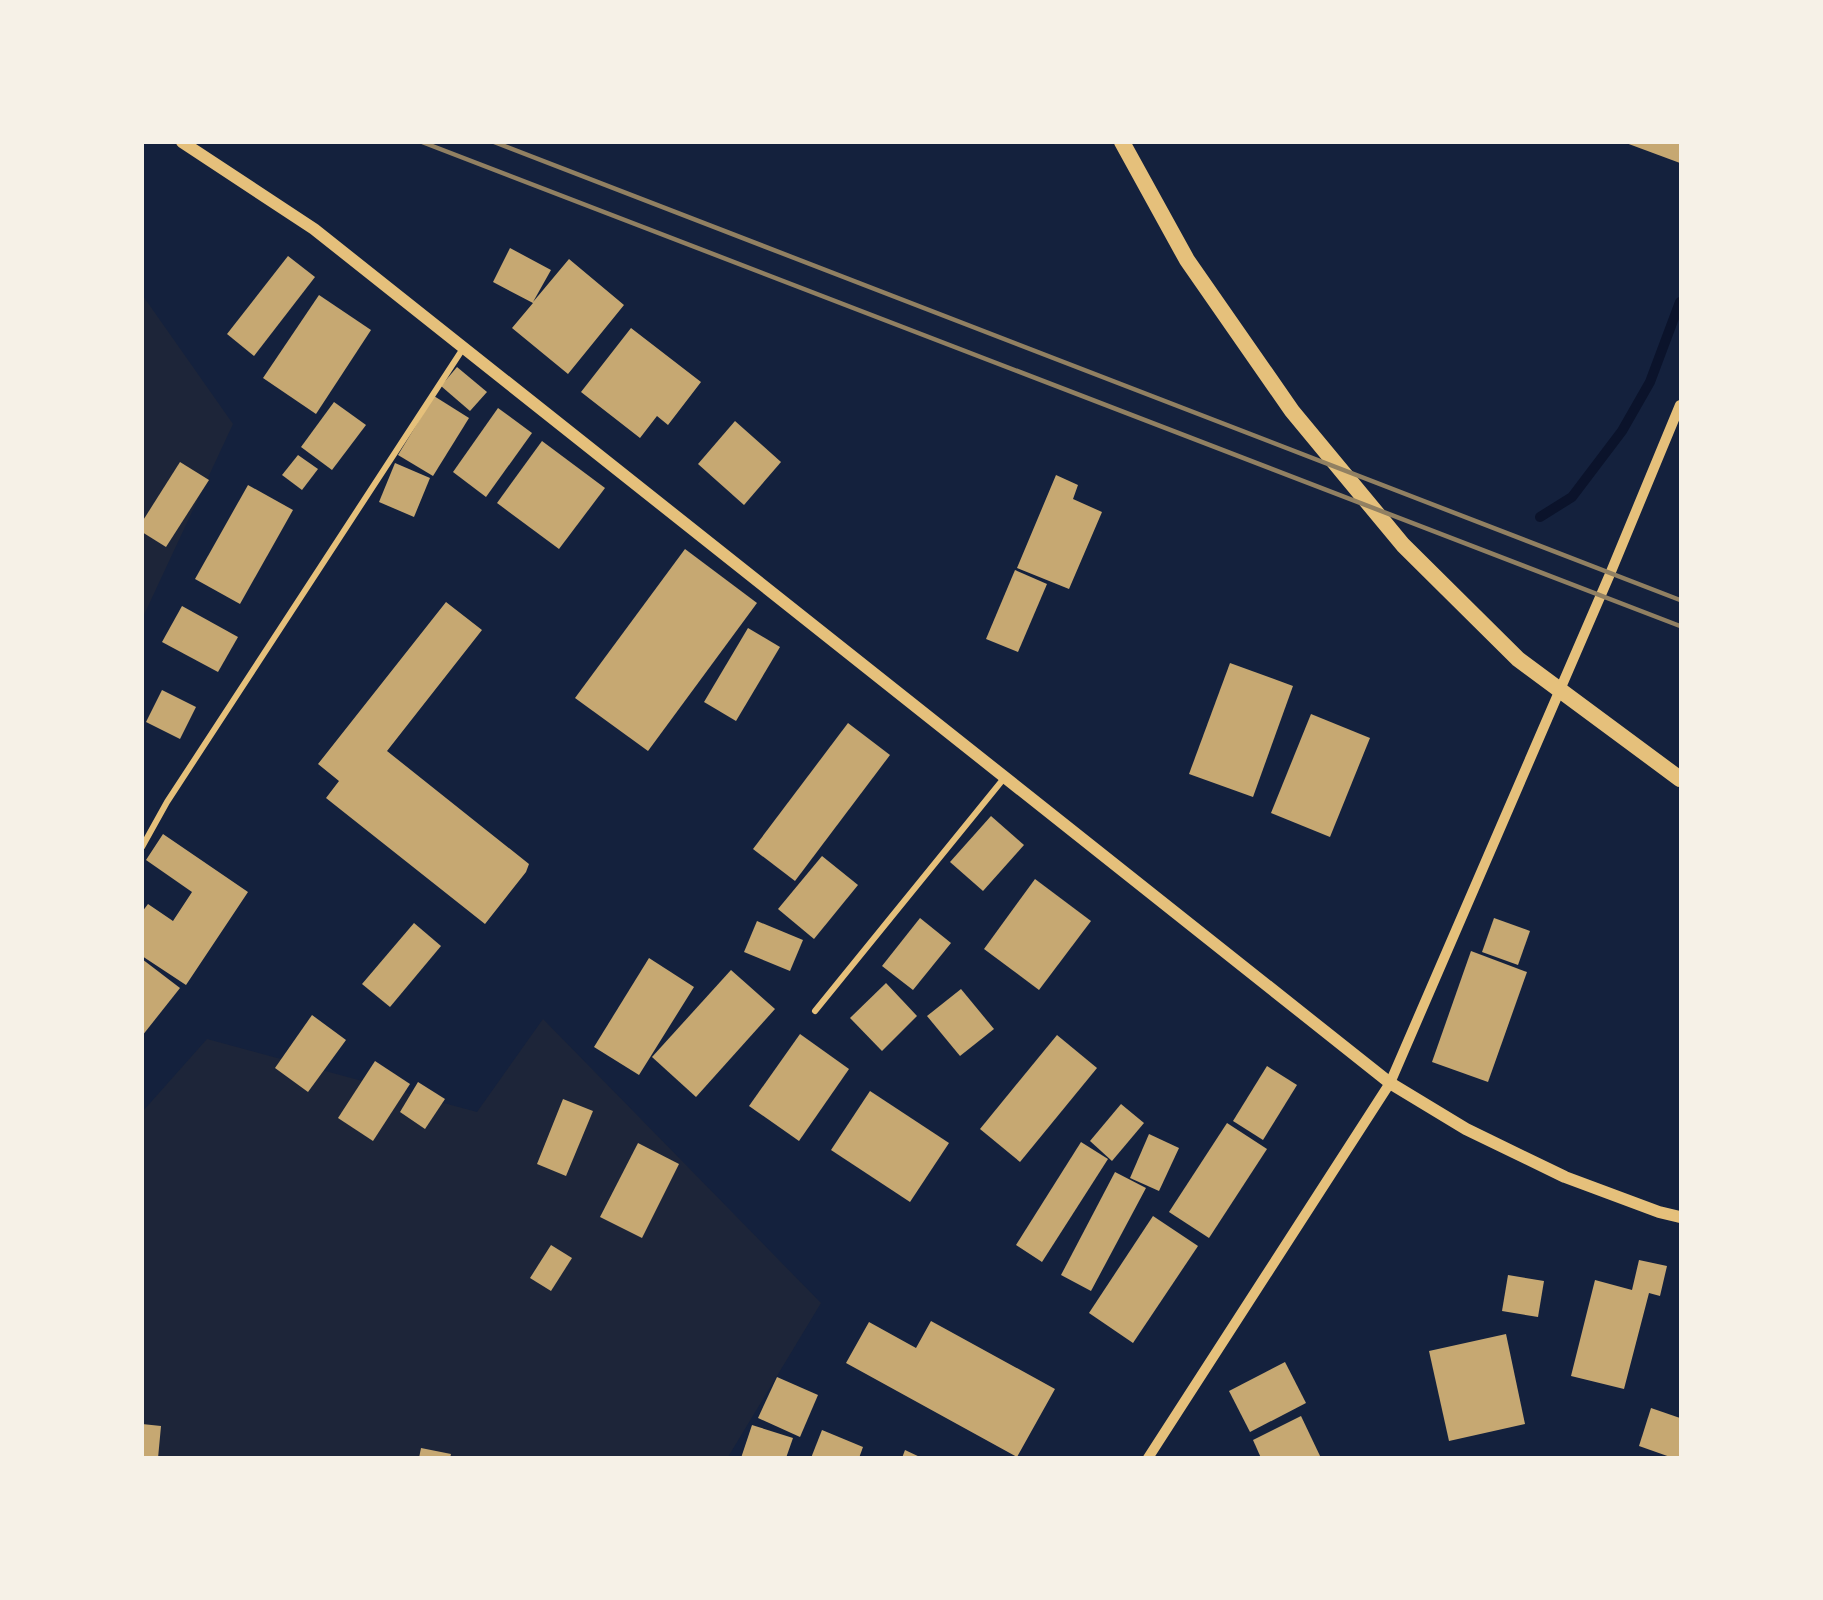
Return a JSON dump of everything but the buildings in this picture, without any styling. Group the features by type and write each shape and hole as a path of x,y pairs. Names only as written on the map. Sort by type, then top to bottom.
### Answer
{"highway":[{"path":"1122,142 1187,260 1292,411 1403,545 1518,659 1678,777"}],"main road":[{"path":"182,142 314,229 1390,1083 1466,1129 1565,1177 1659,1212 1680,1217"}],"street":[{"path":"142,846 167,802 465,347"},
{"path":"1148,1458 1390,1083 1610,574 1680,405"},
{"path":"815,1011 1005,776"}],"shaded area":[{"path":"143,296 233,424 143,617"},
{"path":"543,1019 821,1303 728,1457 143,1458 143,1111 207,1039 477,1112"}],"waterway":[{"path":"1540,517 1572,497 1622,431 1650,382 1680,302"}],"railway":[{"path":"422,142 1680,626"},
{"path":"494,142 1680,600"}]}
